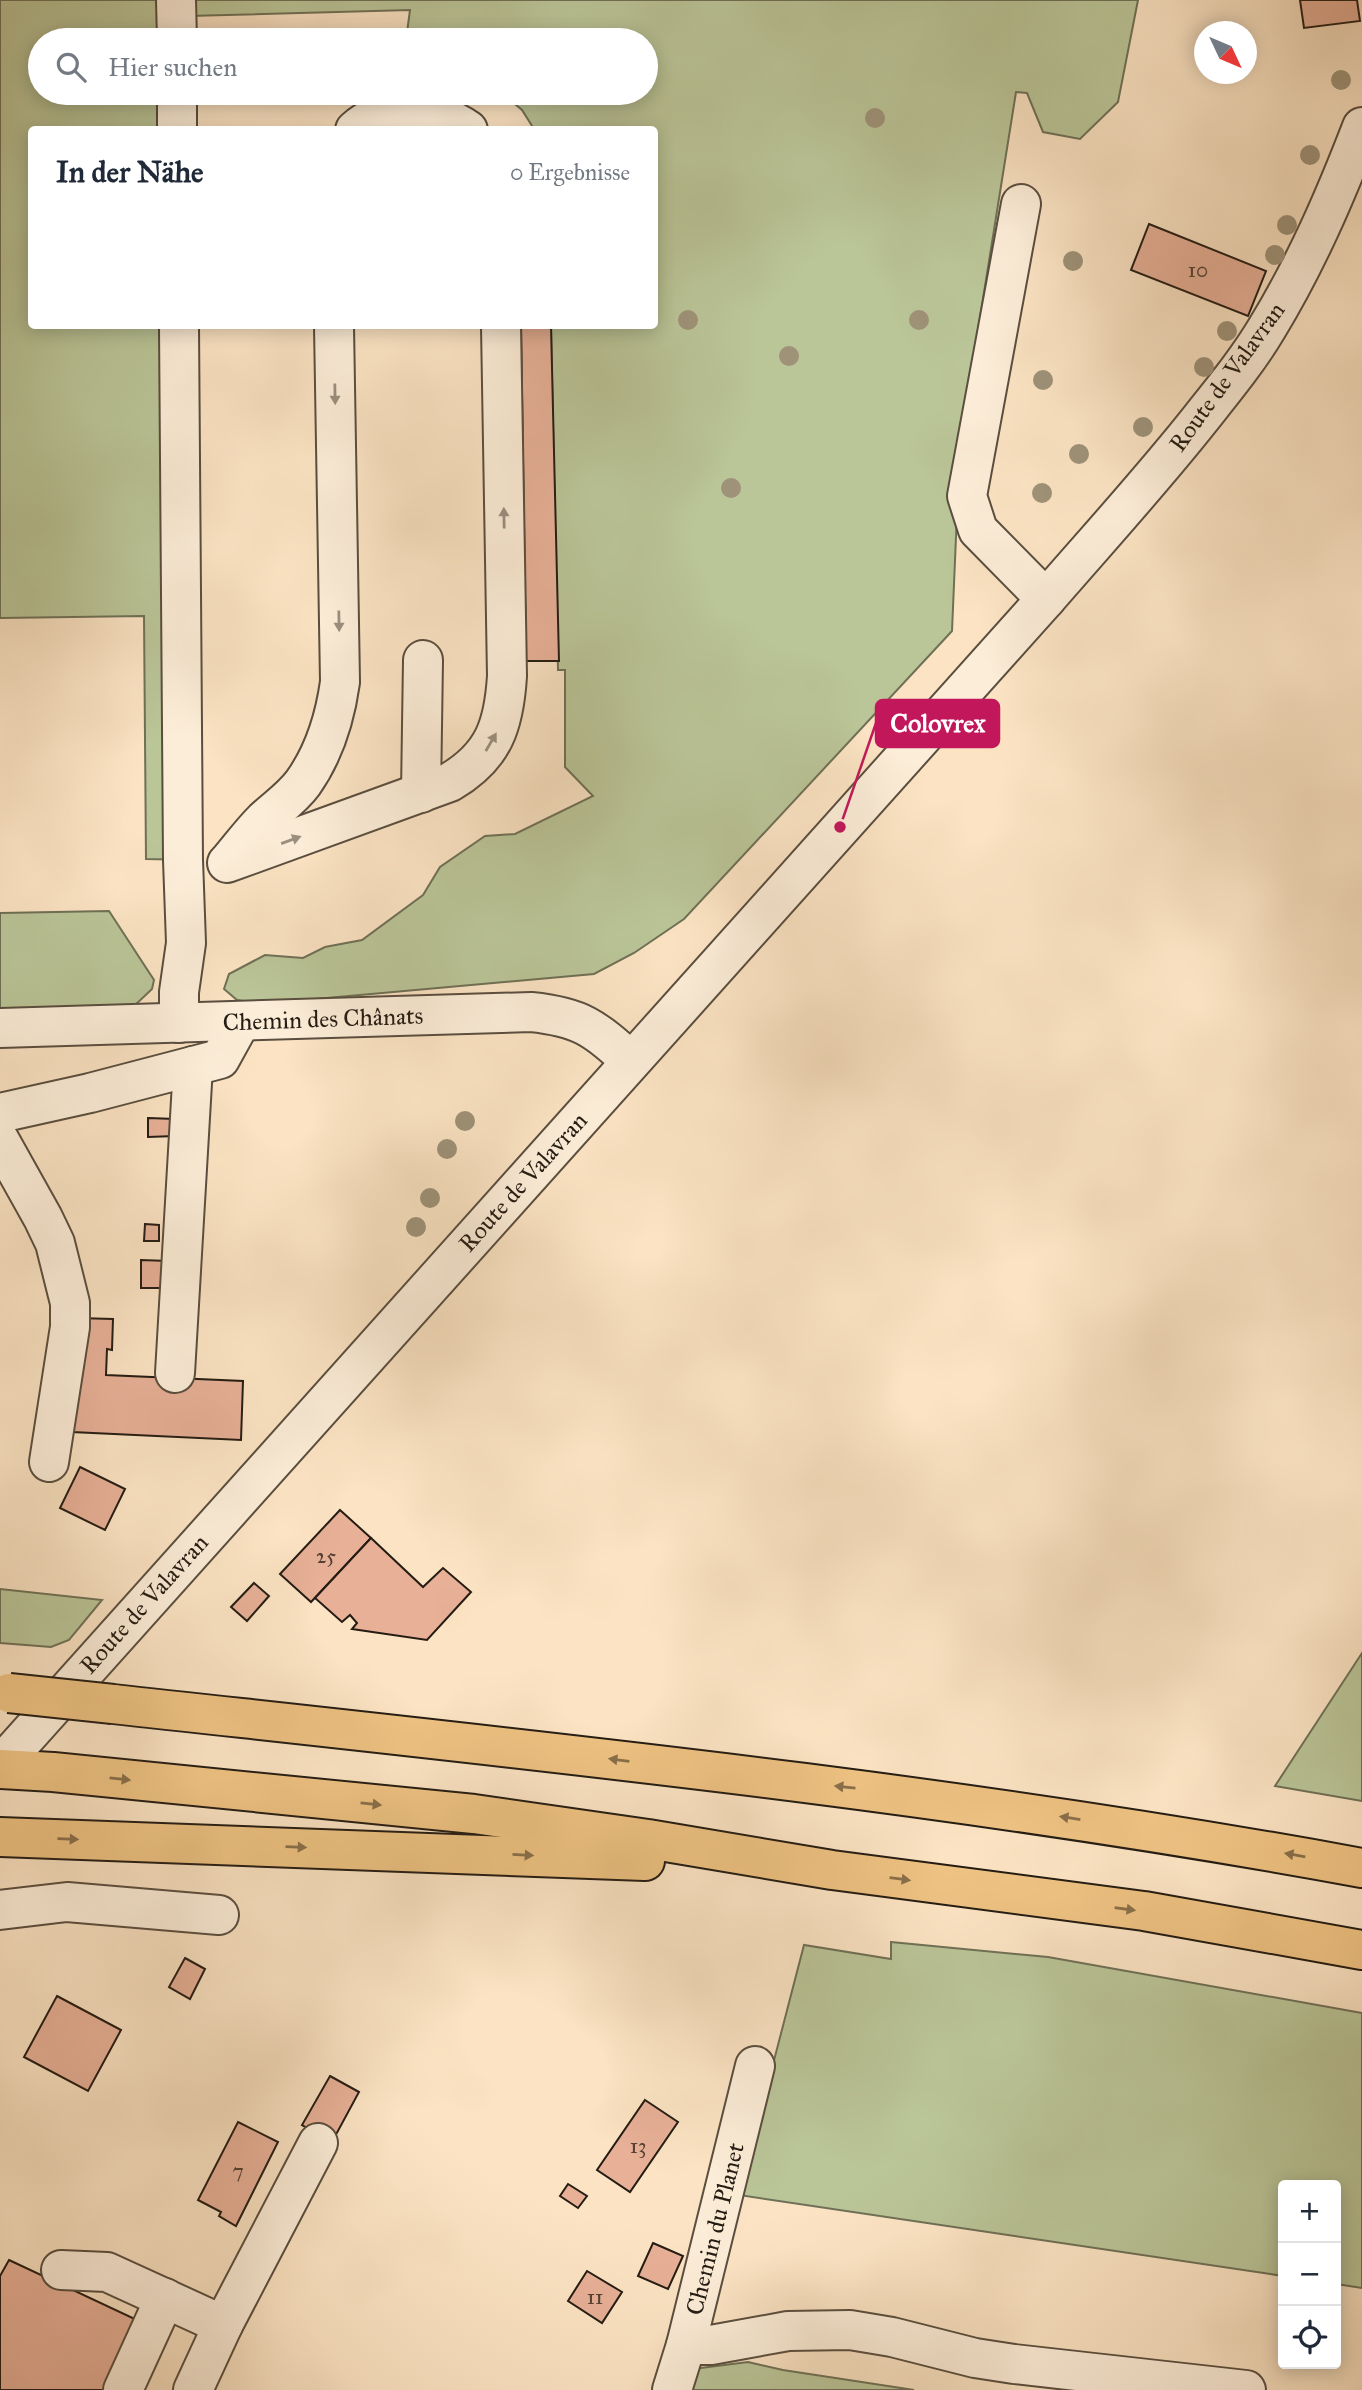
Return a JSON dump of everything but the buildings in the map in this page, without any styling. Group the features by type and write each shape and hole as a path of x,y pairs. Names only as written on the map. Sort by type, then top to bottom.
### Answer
{"highway":[{"path":"5,1693 862,1789 1071,1818 1362,1868"},
{"path":"0,1767 474,1814 648,1839 832,1870 1144,1911 1362,1950"},
{"path":"0,1836 512,1854 832,1870"}],"street":[{"path":"176,0 177,28"},
{"path":"177,105 177,126"},
{"path":"361,126 372,118 387,114 421,111 448,118 461,126"},
{"name":"Route de Valavran","path":"0,1767 1172,455 1266,330 1300,271 1327,216 1362,127"},
{"path":"1021,204 967,496 978,530 1046,599"},
{"path":"179,329 186,943 179,992 179,1023"},
{"path":"186,943 203,898 215,878 263,821 289,800 323,748 331,728 340,682 334,329"},
{"path":"227,863 450,782 467,772 490,746 505,706 507,676 501,329"},
{"path":"421,793 423,660"},
{"name":"Chemin des Chânats","path":"0,1028 531,1012 576,1020 598,1032 631,1061"},
{"path":"0,1113 220,1059 242,1021"},
{"path":"175,1373 193,1066"},
{"path":"0,1141 55,1243 70,1303 70,1327 49,1462"},
{"path":"0,1910 67,1902 219,1915"},
{"name":"Chemin du Planet","path":"672,2390 686,2345 755,2066"},
{"path":"194,2390 223,2325 318,2143"},
{"path":"61,2270 107,2272 223,2325"},
{"path":"123,2390 165,2298"},
{"path":"686,2345 711,2345 788,2332 850,2330 1001,2362 1246,2390"}],"green space":[{"path":"0,0 1138,0 1118,102 1080,139 1043,132 1027,93 1016,92 960,443 952,631 684,919 634,953 594,974 260,1004 237,1000 224,989 229,974 265,955 303,958 325,947 362,940 423,895 440,867 485,836 515,834 593,796 565,767 565,670 558,670 551,329 658,329 658,126 532,126 516,105 658,105 658,28 408,28 410,10 188,16 188,28 28,28 28,105 188,105 189,126 28,126 28,329 190,329 195,860 146,859 144,616 0,618"},
{"path":"109,911 154,980 152,989 132,1008 0,1012 0,913"},
{"path":"0,1589 102,1600 69,1640 51,1647 0,1643"},
{"path":"1362,1653 1362,1801 1275,1786"},
{"path":"891,1942 1048,1957 1362,2013 1362,2288 1341,2285 1341,2180 1278,2180 1278,2275 739,2195 804,1945 891,1959"},
{"path":"748,2362 914,2390 687,2390 693,2369"}],"place":[{"name":"Colovrex","path":"840,827"}]}
